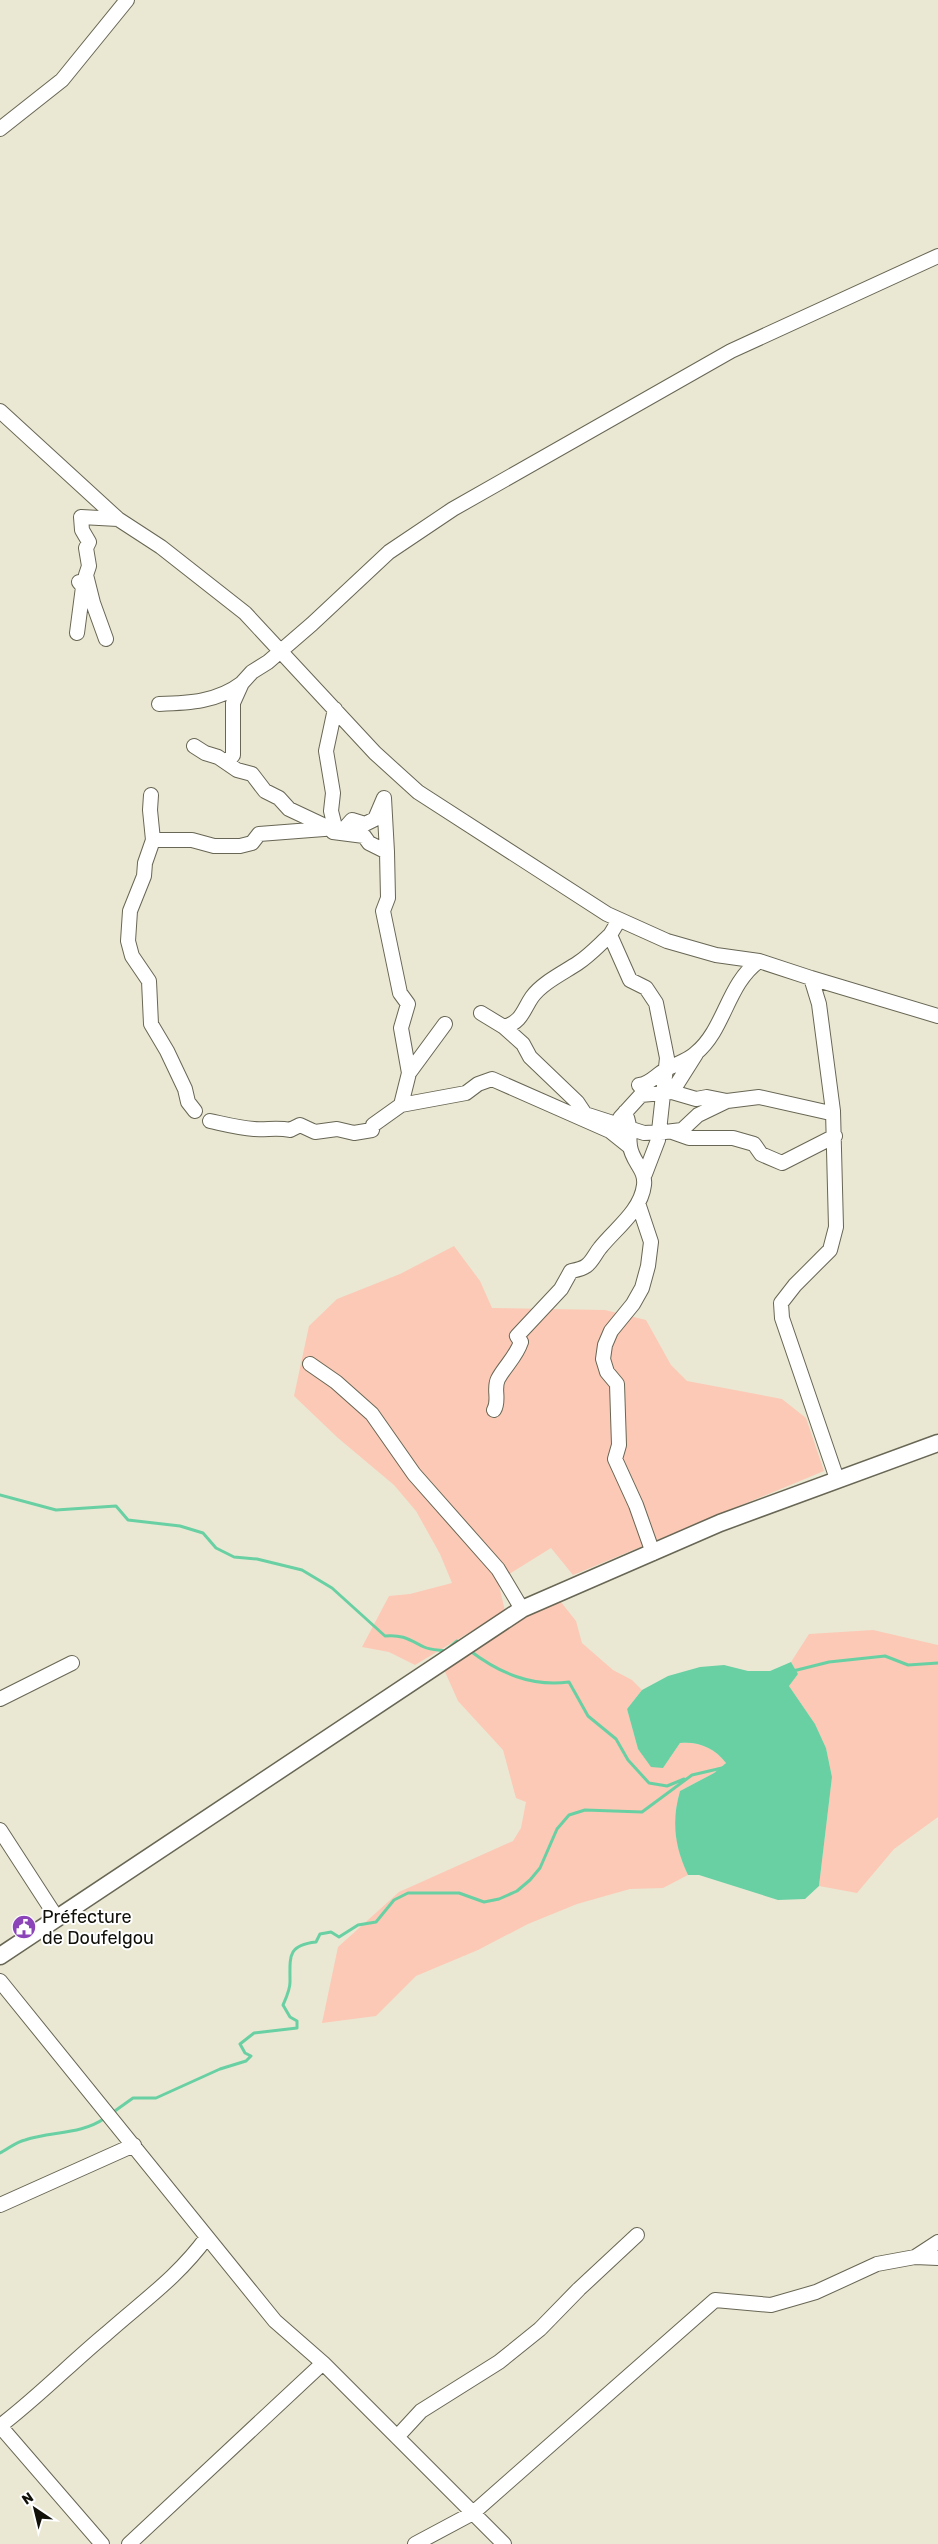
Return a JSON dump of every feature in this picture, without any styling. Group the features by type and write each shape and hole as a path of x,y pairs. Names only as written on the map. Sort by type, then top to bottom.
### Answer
{"main road":[{"path":"0,1956 522,1609 578,1583 653,1553 720,1523 938,1443"}],"street":[{"path":"0,129 62,80 128,0"},
{"path":"159,704 195,703 229,693 252,672 281,651 388,552 453,509 731,351 938,256"},
{"path":"0,411 118,519 161,547 212,586 244,614 281,651 375,753 418,792 503,849 619,920 667,941 716,955 759,961 938,1016"},
{"path":"106,639 93,604 86,575 89,566 86,548 89,542 82,530 81,518 118,519"},
{"path":"77,633 83,587 78,584 81,576 86,575"},
{"path":"227,763 233,755 233,703 242,683"},
{"path":"329,831 335,827 331,811 333,793 326,751 335,709"},
{"path":"194,746 237,770 252,774 265,791 279,798 290,809 323,825 329,831 364,836 369,843 387,852"},
{"path":"151,795 150,810 153,840 145,863 144,876 130,912 128,941 132,956 149,981 151,1024 163,1042 185,1089 188,1102 195,1111"},
{"path":"153,840 192,840 214,846 240,846 252,842 259,834 344,829 352,820 365,824 375,819 384,798 388,898 383,911 400,993 408,1004 401,1028 409,1073 402,1105"},
{"path":"504,1027 517,1022 524,1014 532,997 580,962 610,935 619,920"},
{"path":"494,1410 498,1404 497,1381 509,1361 516,1356 522,1342 517,1336 561,1289 571,1271 584,1268 590,1263 600,1248 619,1228 638,1203 644,1186 645,1174 658,1137 667,1093 664,1070 666,1058 656,1003 646,988 630,980 610,935"},
{"path":"667,1093 708,1040 733,991 749,968 759,961"},
{"path":"811,978 819,1004 833,1111 836,1227 830,1250 795,1285 781,1303 782,1318 837,1479"},
{"path":"481,1013 504,1027 523,1044 540,1067 577,1102 585,1114 658,1137 682,1130 698,1115 727,1101"},
{"path":"409,1073 445,1024"},
{"path":"640,1085 646,1084 664,1070 696,1054"},
{"path":"210,1121 218,1125 254,1129 279,1127 290,1130 300,1124 315,1132 337,1129 354,1133 372,1130 373,1125 402,1105 466,1093 478,1084 492,1079 610,1131 630,1147"},
{"path":"614,1123 641,1095 667,1093 696,1099 707,1097 727,1101 759,1097 826,1112 833,1111"},
{"path":"626,1112 631,1127 630,1147 634,1160 645,1174"},
{"path":"674,1131 689,1138 732,1138 754,1144 761,1154 782,1163 835,1136"},
{"path":"638,1203 651,1242 648,1266 642,1288 633,1304 611,1331 605,1345 603,1359 607,1372 617,1384 619,1444 615,1459 636,1504 653,1553"},
{"path":"310,1364 336,1382 372,1414 414,1474 498,1569 522,1609"},
{"path":"0,1699 72,1663"},
{"path":"0,1830 57,1918"},
{"path":"0,1981 276,2321 323,2364 504,2544"},
{"path":"0,2205 134,2145"},
{"path":"397,2437 421,2411 499,2362 540,2330 579,2289 637,2235"},
{"path":"102,2544 0,2426 30,2403 108,2332 162,2288 207,2237"},
{"path":"915,2257 938,2242"},
{"path":"415,2544 473,2513 715,2300 772,2305 816,2292 877,2264 915,2257 938,2258"},
{"path":"129,2544 323,2364"}],"shaded area":[{"path":"454,1246 480,1281 492,1308 605,1310 646,1320 671,1365 687,1381 782,1399 806,1418 824,1471 573,1575 551,1548 498,1581 505,1611 415,1665 389,1652 362,1647 389,1596 410,1594 452,1583 440,1554 416,1511 394,1485 338,1438 294,1396 309,1326 337,1299 400,1274"},
{"path":"557,1597 576,1621 582,1643 613,1670 632,1680 642,1690 627,1709 638,1749 663,1768 680,1743 700,1744 717,1753 726,1763 714,1773 680,1791 675,1824 680,1855 688,1875 663,1888 630,1889 577,1904 528,1924 478,1950 416,1976 376,2016 322,2023 338,1947 399,1892 513,1841 521,1828 526,1802 516,1798 503,1750 458,1701 442,1665"},
{"path":"873,1630 938,1645 938,1817 894,1849 857,1893 819,1886 832,1777 826,1748 815,1724 789,1686 798,1674 791,1662 809,1634"},
{"path":"791,1662 798,1674 789,1686 815,1724 826,1748 832,1777 819,1886 805,1899 778,1900 699,1875 688,1875 677,1844 675,1824 680,1791 714,1773 726,1763 717,1753 700,1744 680,1743 663,1768 651,1767 638,1749 627,1709 642,1690 668,1676 700,1667 724,1665 748,1671 770,1671"}],"waterway":[{"path":"0,1495 56,1510 116,1506 128,1520 180,1526 203,1533 216,1548 234,1557 257,1559 302,1570 332,1588 385,1636 401,1637 426,1648 445,1651 457,1641 460,1643"},
{"path":"469,1650 504,1672 516,1676 542,1682 569,1682 588,1716 616,1739 628,1760 649,1783 667,1786 684,1779"},
{"path":"793,1671 829,1662 885,1656 908,1665 938,1663"},
{"path":"112,2113 133,2098 156,2098 220,2069 246,2061 251,2056 245,2053 240,2044 254,2033 297,2028 297,2021 290,2017 283,2005 290,1985 292,1954 300,1946 316,1942 320,1934 331,1932 339,1937 358,1925 376,1922 394,1900 408,1893 459,1893 484,1902 499,1899 517,1891 530,1880 540,1868 557,1829 569,1815 585,1810 642,1812 692,1775 722,1768"},
{"path":"0,2153 22,2141 76,2130 105,2118"}],"place":[{"name":"Préfecture de Doufelgou","path":"24,1927"}]}
